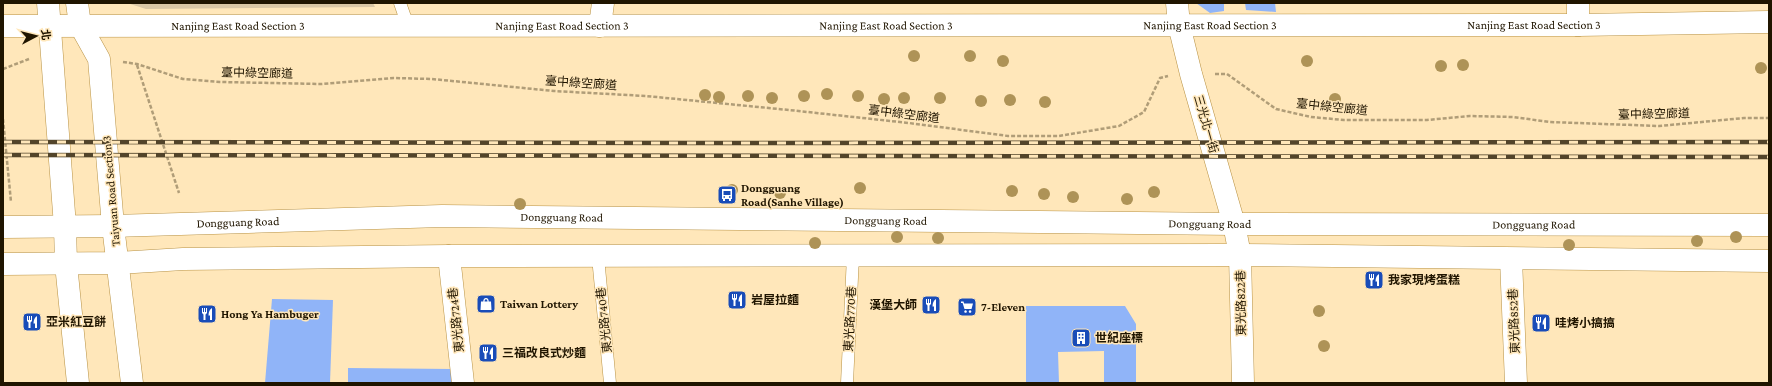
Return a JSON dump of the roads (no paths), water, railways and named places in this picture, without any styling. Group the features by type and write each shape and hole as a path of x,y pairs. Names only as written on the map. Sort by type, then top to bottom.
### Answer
{"street":[{"path":"48,3 65,226 66,264 78,383"},
{"name":"Taiyuan Road Section 3","path":"77,3 80,25 99,59 113,226 132,383"},
{"path":"600,26 603,3"},
{"name":"三光北一街","path":"1177,3 1179,25 1191,74 1234,224"},
{"path":"1578,3 1578,25"},
{"name":"Nanjing East Road Section 3","path":"3,26 1578,25 1769,22"},
{"name":"Dongguang Road","path":"3,227 113,226 442,216 1234,224 1769,225"},
{"name":"東光路822巷","path":"1234,224 1240,255 1243,383"},
{"path":"3,264 118,263 183,259 449,256 1240,255 1769,261"},
{"name":"東光路724巷","path":"449,256 463,383"},
{"name":"東光路852巷","path":"1511,259 1516,383"}],"lane":[{"path":"400,3 408,26"},
{"name":"東光路770巷","path":"847,383 854,256"},
{"name":"東光路740巷","path":"598,257 610,383"}],"railway":[{"path":"3,142 1769,142"},
{"path":"3,155 1769,157"}],"place":[{"name":"Dongguang Road(Sanhe Village)","path":"727,195"},
{"name":"我家現烤蛋糕","path":"1374,280"},
{"name":"岩屋拉麵","path":"737,300"},
{"name":"Taiwan Lottery","path":"486,304"},
{"name":"漢堡大師","path":"931,305"},
{"name":"7-Eleven","path":"967,307"},
{"name":"Hong Ya Hambuger","path":"207,314"},
{"name":"亞米紅豆餅","path":"32,322"},
{"name":"哇烤小搞搞","path":"1541,323"},
{"name":"世紀座標","path":"1081,338"},
{"name":"三福改良式炒麵","path":"488,353"}]}
